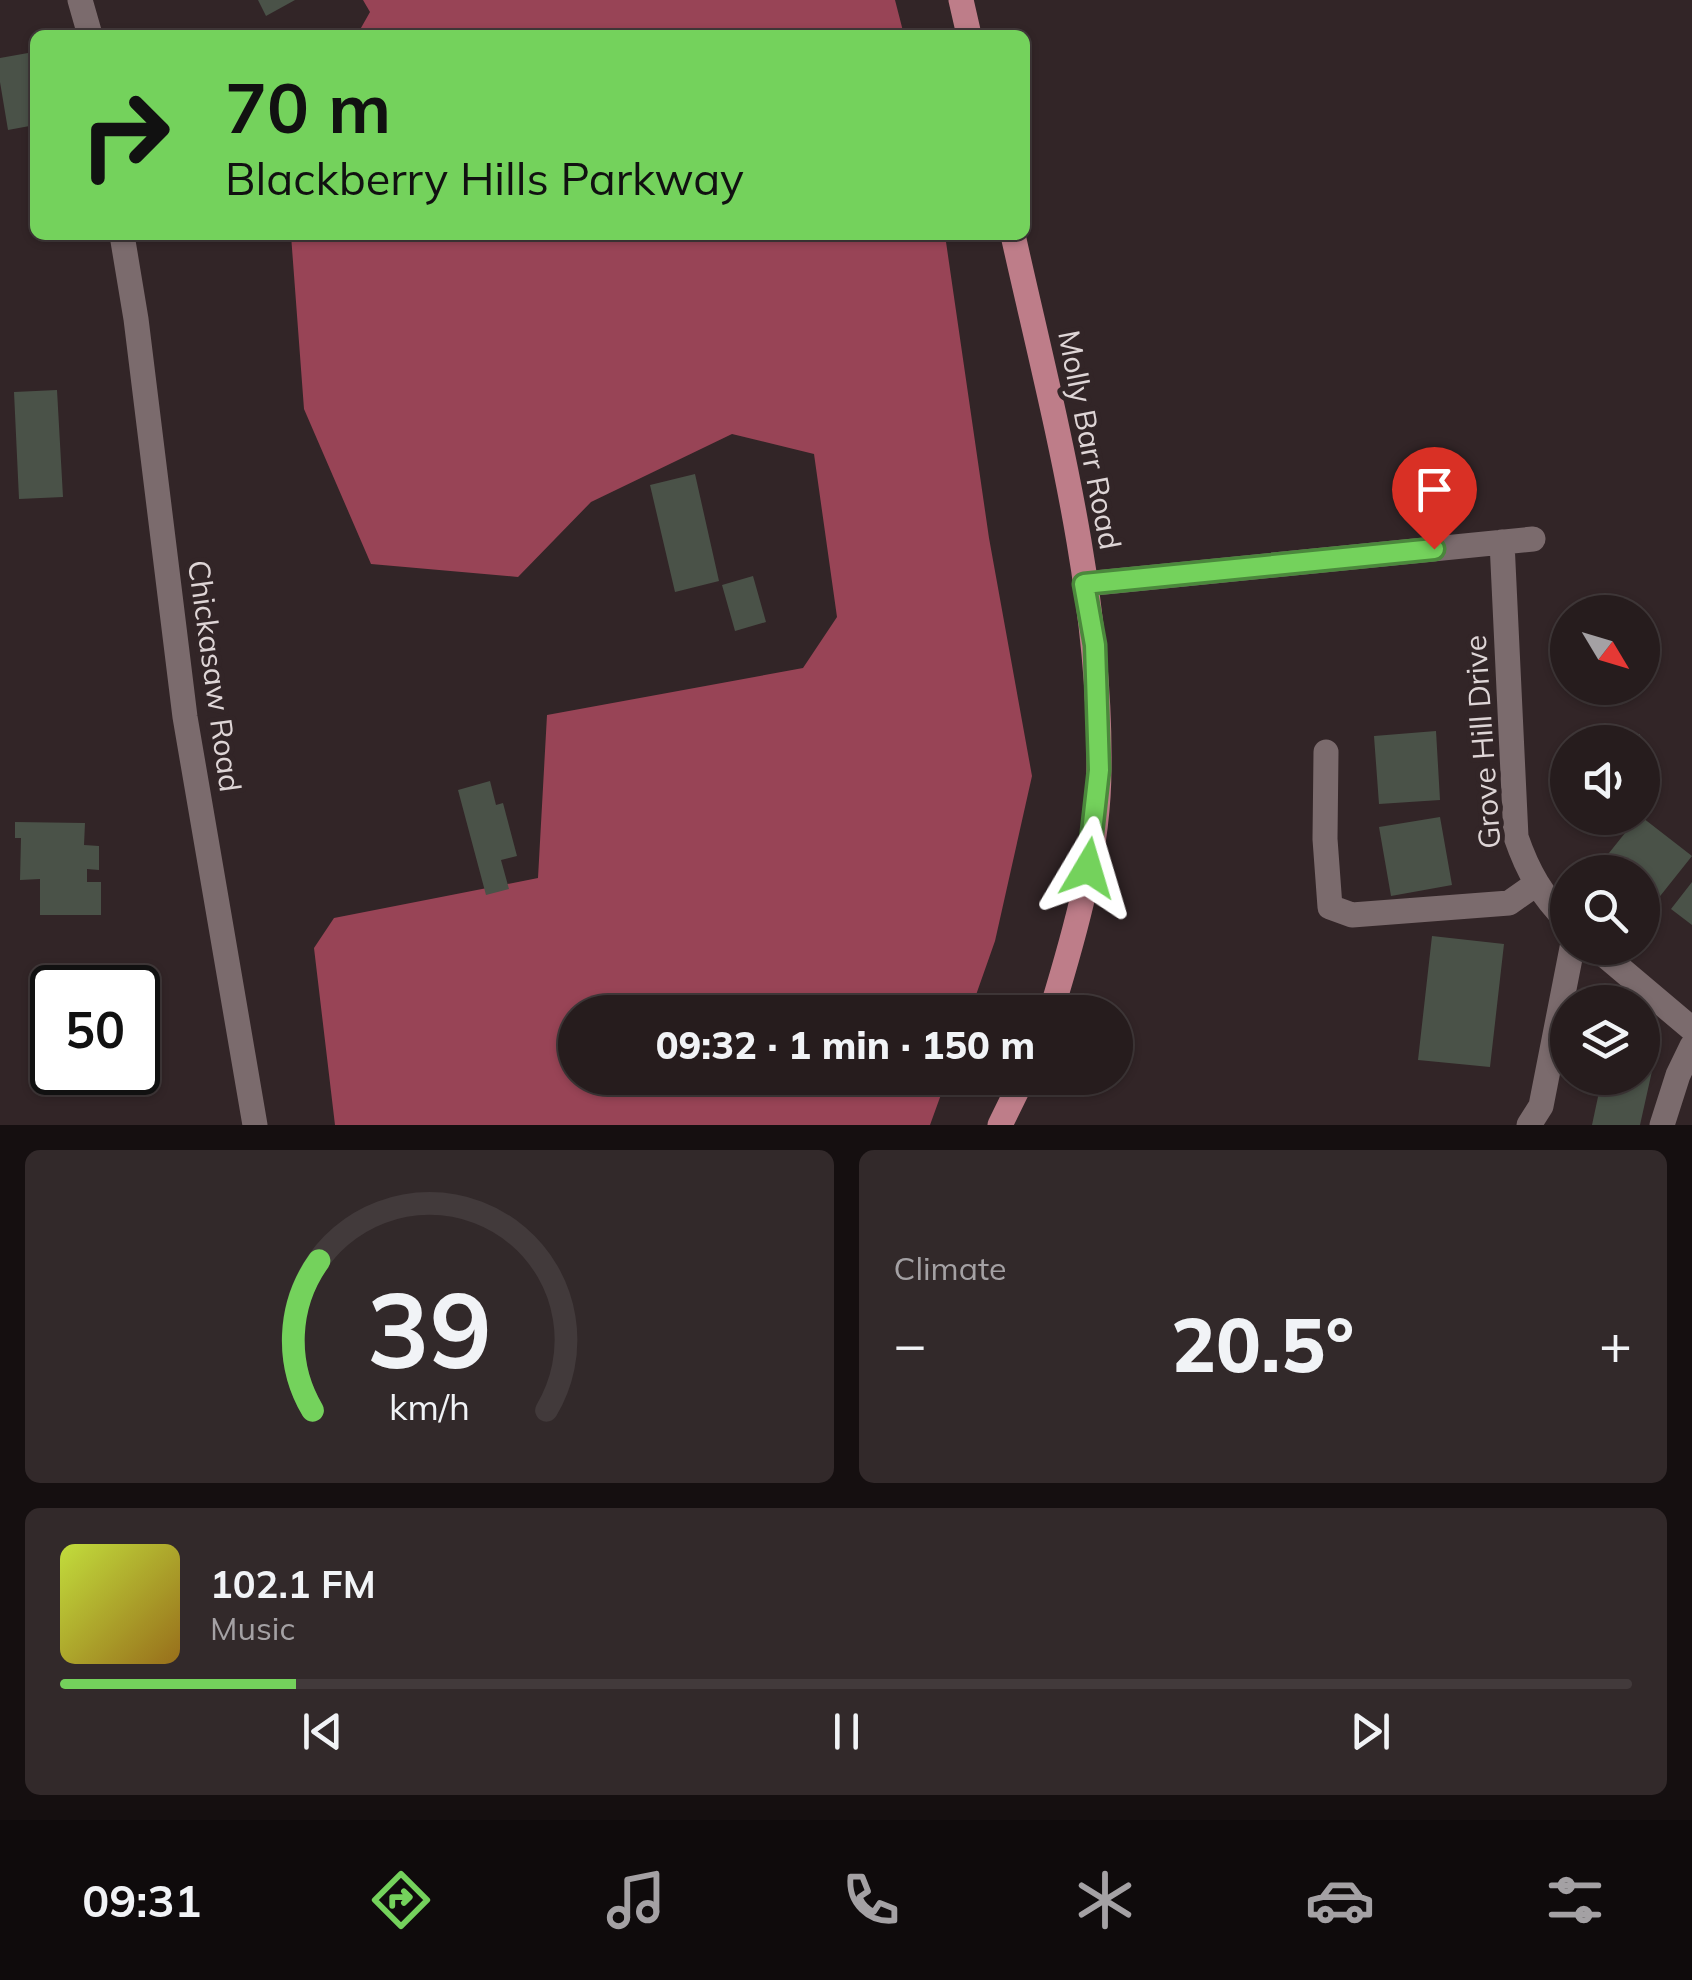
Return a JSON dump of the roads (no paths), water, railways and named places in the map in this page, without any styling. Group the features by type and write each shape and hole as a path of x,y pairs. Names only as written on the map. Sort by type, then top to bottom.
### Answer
{"main road":[{"path":"961,0 968,30"},
{"name":"Molly Barr Road","path":"1014,240 1068,480 1095,645 1099,770 1084,901 1056,995"},
{"path":"1000,1125 1015,1095"}],"street":[{"path":"80,0 89,30"},
{"name":"Chickasaw Road","path":"123,240 185,717 255,1125"},
{"path":"1084,584 1533,539"},
{"name":"Grove Hill Drive","path":"1502,542 1516,837 1536,884 1550,901"},
{"path":"1326,752 1330,907 1352,915 1509,904 1536,884"},
{"path":"1539,1119 1569,965"},
{"path":"1616,965 1692,1028"},
{"path":"1662,1125 1692,1046"}]}
